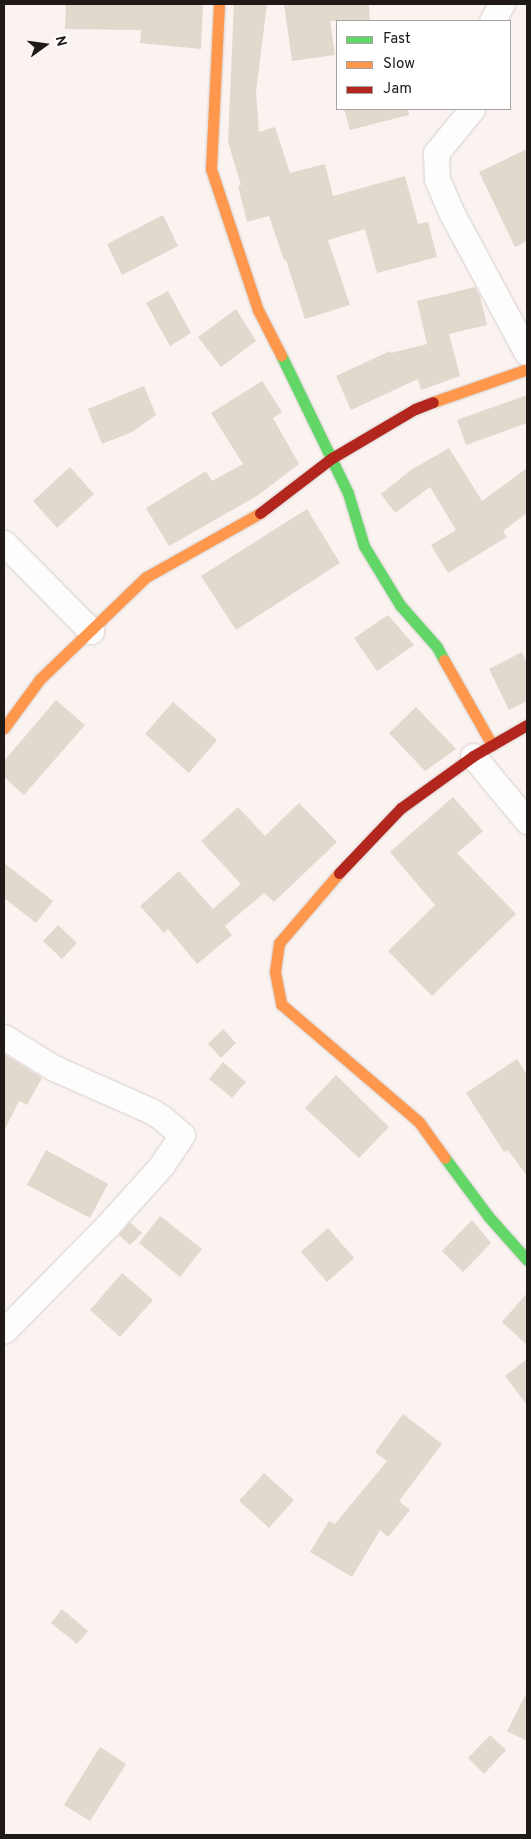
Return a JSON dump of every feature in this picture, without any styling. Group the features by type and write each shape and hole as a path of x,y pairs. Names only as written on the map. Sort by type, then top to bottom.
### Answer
{"street":[{"path":"219,4 211,169 258,310 348,493 364,546 400,605 437,648 482,751 527,821"},
{"path":"493,20 502,4"},
{"path":"471,110 436,153 437,179 451,212 527,353"},
{"path":"4,728 40,679 146,577 266,509 332,458 415,409 527,369"},
{"path":"4,542 91,632"},
{"path":"527,725 482,751 401,808 329,884 279,943 275,972 281,1004 419,1122 488,1216 527,1260"},
{"path":"4,1037 54,1068 151,1111 182,1135 162,1166 108,1225 4,1331"}],"building":[{"path":"66,4 203,4 201,49 140,43 141,30 65,29"},
{"path":"234,4 267,4 256,92 259,132 275,127 290,173 325,164 333,196 405,176 418,224 428,222 437,257 377,273 365,229 328,240 350,305 305,319 286,260 284,260 269,216 247,222 238,186 241,185 228,142"},
{"path":"284,4 369,4 370,20 330,21 335,55 292,61"},
{"path":"344,110 408,110 409,115 350,130"},
{"path":"527,149 527,241 515,247 479,172"},
{"path":"163,215 178,246 122,275 107,244"},
{"path":"475,287 480,296 487,325 449,334 460,376 421,390 418,379 351,410 336,376 390,351 391,353 427,344 417,301"},
{"path":"168,291 191,333 170,346 146,303"},
{"path":"236,309 256,341 221,367 198,337"},
{"path":"262,381 282,412 273,418 299,464 257,496 169,546 146,508 206,471 212,481 243,464 211,413"},
{"path":"144,386 156,415 132,432 102,444 88,409"},
{"path":"527,395 527,423 466,445 457,420"},
{"path":"449,448 482,501 527,468 527,513 503,531 507,537 448,573 431,545 456,530 430,487 395,513 381,494 411,470"},
{"path":"70,467 94,494 57,528 33,501"},
{"path":"307,509 340,563 236,630 201,576"},
{"path":"388,615 414,645 377,671 354,638"},
{"path":"522,652 527,663 527,701 509,710 489,669"},
{"path":"56,700 85,725 24,795 4,777 4,761"},
{"path":"173,702 217,740 189,773 145,734"},
{"path":"416,707 456,749 425,771 389,733"},
{"path":"453,797 483,831 457,853 516,914 432,996 388,951 435,905 390,852"},
{"path":"299,803 337,842 274,902 264,893 225,926 232,935 197,964 168,929 164,933 140,906 179,871 213,909 241,884 201,841 238,807 265,836"},
{"path":"4,863 53,901 36,923 4,898"},
{"path":"58,925 77,943 62,959 43,941"},
{"path":"223,1029 236,1043 221,1058 208,1044"},
{"path":"4,1054 42,1078 27,1105 19,1101 4,1131"},
{"path":"517,1059 527,1075 527,1176 508,1150 504,1152 466,1093"},
{"path":"223,1062 246,1082 232,1098 209,1079"},
{"path":"336,1075 389,1127 359,1158 305,1108"},
{"path":"46,1150 108,1184 90,1218 27,1185"},
{"path":"160,1216 202,1249 180,1277 139,1243"},
{"path":"472,1220 491,1243 463,1272 442,1251"},
{"path":"130,1222 142,1233 130,1245 119,1235"},
{"path":"328,1228 354,1258 327,1282 301,1252"},
{"path":"122,1273 153,1300 120,1337 90,1310"},
{"path":"527,1293 527,1345 502,1322"},
{"path":"527,1359 527,1405 505,1376"},
{"path":"403,1414 442,1444 399,1501 410,1510 388,1537 380,1530 352,1577 310,1552 329,1521 335,1524 387,1461 375,1452"},
{"path":"264,1473 294,1500 269,1528 239,1501"},
{"path":"62,1609 88,1631 77,1644 51,1623"},
{"path":"527,1692 527,1741 507,1731"},
{"path":"490,1735 506,1750 484,1774 468,1758"},
{"path":"100,1747 126,1764 90,1821 64,1805"}],"traffic: fast":[{"path":"281,355 348,493 364,546 400,605 437,647 444,660"},
{"path":"445,1158 488,1216 527,1260"}],"traffic: slow":[{"path":"219,4 211,169 258,310 281,355"},
{"path":"433,402 527,369"},
{"path":"4,728 40,679 146,577 260,513"},
{"path":"444,660 492,745"},
{"path":"339,873 279,943 275,972 281,1004 419,1122 445,1158"}],"traffic: jam":[{"path":"260,513 332,458 415,409 433,402"},
{"path":"339,873 401,808 473,756 527,725"}]}
